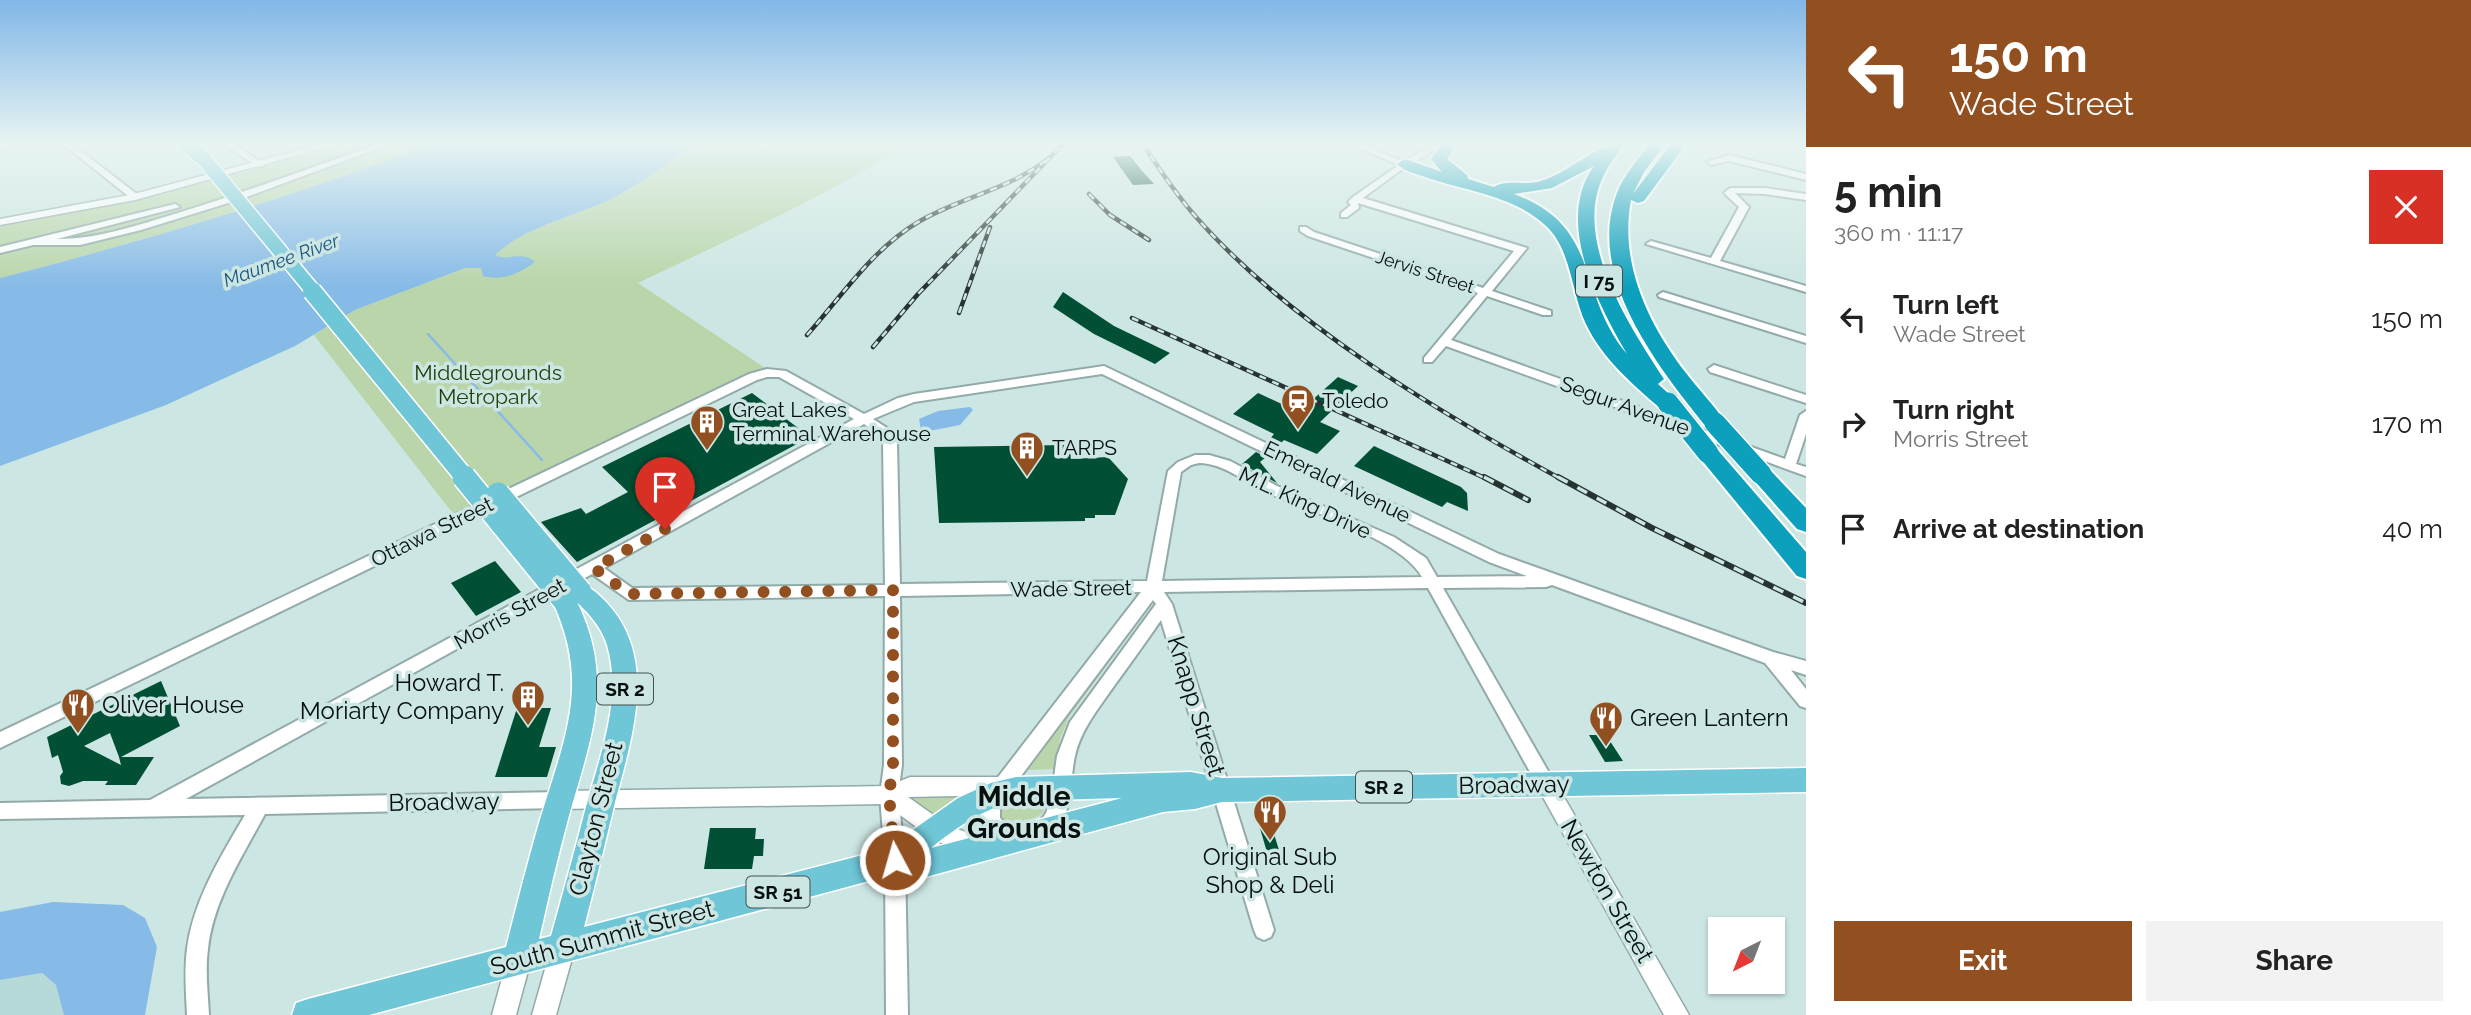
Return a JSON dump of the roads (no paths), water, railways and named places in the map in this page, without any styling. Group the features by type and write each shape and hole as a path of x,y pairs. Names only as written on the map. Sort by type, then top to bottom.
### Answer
{"highway":[{"path":"1490,191 1528,206 1551,220 1563,233 1596,325 1618,359 1668,403"},
{"name":"I 75","path":"1589,191 1586,214 1588,248 1618,324 1668,403 1806,569"},
{"name":"I 75","path":"1626,191 1622,203 1620,236 1624,266 1643,322 1662,357 1715,423 1804,520"},
{"path":"1624,266 1632,210 1642,191"}],"main road":[{"name":"SR 2","path":"237,191 552,582 572,596"},
{"name":"Clayton Street","path":"563,948 603,800 624,708 623,658 608,619 572,596"},
{"name":"Clayton Street","path":"519,960 581,728 587,673 572,596"},
{"name":"Broadway","path":"1057,786 1191,784 1222,790 1806,780"},
{"name":"South Summit Street","path":"895,860 904,848 967,806 999,789 1057,786"},
{"name":"Broadway","path":"997,844 1163,800 1195,797 1222,790"},
{"name":"South Summit Street","path":"308,1015 895,860 915,866 997,844"}],"street":[{"path":"128,191 135,197"},
{"path":"0,222 157,191"},
{"path":"0,250 189,204 238,197 254,191"},
{"path":"1355,201 1368,191"},
{"path":"1714,262 1744,207 1729,193 1731,191"},
{"path":"1768,191 1806,197"},
{"path":"1344,215 1356,206 1355,201"},
{"path":"1355,201 1521,249 1428,360"},
{"name":"Jervis Street","path":"1303,229 1311,234 1547,313"},
{"path":"1651,244 1806,289"},
{"path":"1663,295 1806,340"},
{"name":"Segur Avenue","path":"1444,341 1806,472"},
{"path":"1714,369 1806,399"},
{"name":"Emerald Avenue","path":"863,419 914,398 1104,370 1476,550 1771,658 1806,668"},
{"name":"Ottawa Street","path":"0,740 752,377 768,373 782,374 886,433 890,443 893,765 889,795 895,860 897,1015"},
{"path":"1789,466 1806,415"},
{"name":"Morris Street","path":"156,806 863,419"},
{"name":"M.L. King Drive","path":"1153,588 1175,471 1186,462 1203,459 1218,462 1402,550 1421,562 1435,584"},
{"name":"Wade Street","path":"594,568 629,594 1556,581"},
{"name":"Newton Street","path":"1435,584 1677,1015"},
{"path":"889,795 935,827 965,843 997,844 989,808 999,789 1153,588"},
{"name":"Knapp Street","path":"1153,588 1164,604 1264,930"},
{"path":"1041,832 1053,818 1057,786 1076,727 1164,604"},
{"path":"1771,658 1806,701"},
{"name":"Broadway","path":"0,811 156,806 889,795 910,786 999,789"},
{"path":"198,1015 197,959 203,922 232,856 260,805"},
{"name":"Clayton Street","path":"544,1015 563,948"},
{"name":"Clayton Street","path":"504,1015 519,960"}],"water":[{"name":"Maumee River","path":"297,191 625,191 522,236 495,255 520,256 535,262 517,273 491,277 483,276 481,268 465,268 355,310 295,346 166,405 0,466 0,278"},
{"path":"970,407 973,410 960,425 924,432 921,430 919,419 938,411"},
{"path":"53,902 123,905 145,918 157,947 145,1015 64,1015 56,985 42,973 0,980 0,912"}],"waterway":[{"path":"428,334 542,460"}],"railway":[{"path":"807,335 859,274 903,232 936,213 987,191"},
{"path":"873,347 918,294 1017,191"},
{"path":"1176,191 1233,256 1319,328 1465,425 1561,479"},
{"path":"1089,194 1110,215 1149,240"},
{"path":"959,313 990,227"},
{"path":"1132,318 1487,479"},
{"path":"1484,477 1528,500"},
{"path":"1558,477 1652,528 1806,603"}],"place":[{"name":"Toledo","path":"1298,431"},
{"name":"Great Lakes Terminal Warehouse","path":"707,452"},
{"name":"TARPS","path":"1027,478"},
{"name":"Howard T. Moriarty Company","path":"528,727"},
{"name":"Oliver House","path":"78,735"},
{"name":"Green Lantern","path":"1606,748"},
{"name":"Original Sub Shop & Deli","path":"1270,842"}],"district":[{"name":"Middle Grounds","path":"1024,812"}],"park label":[{"name":"Middlegrounds Metropark","path":"488,385"}]}
